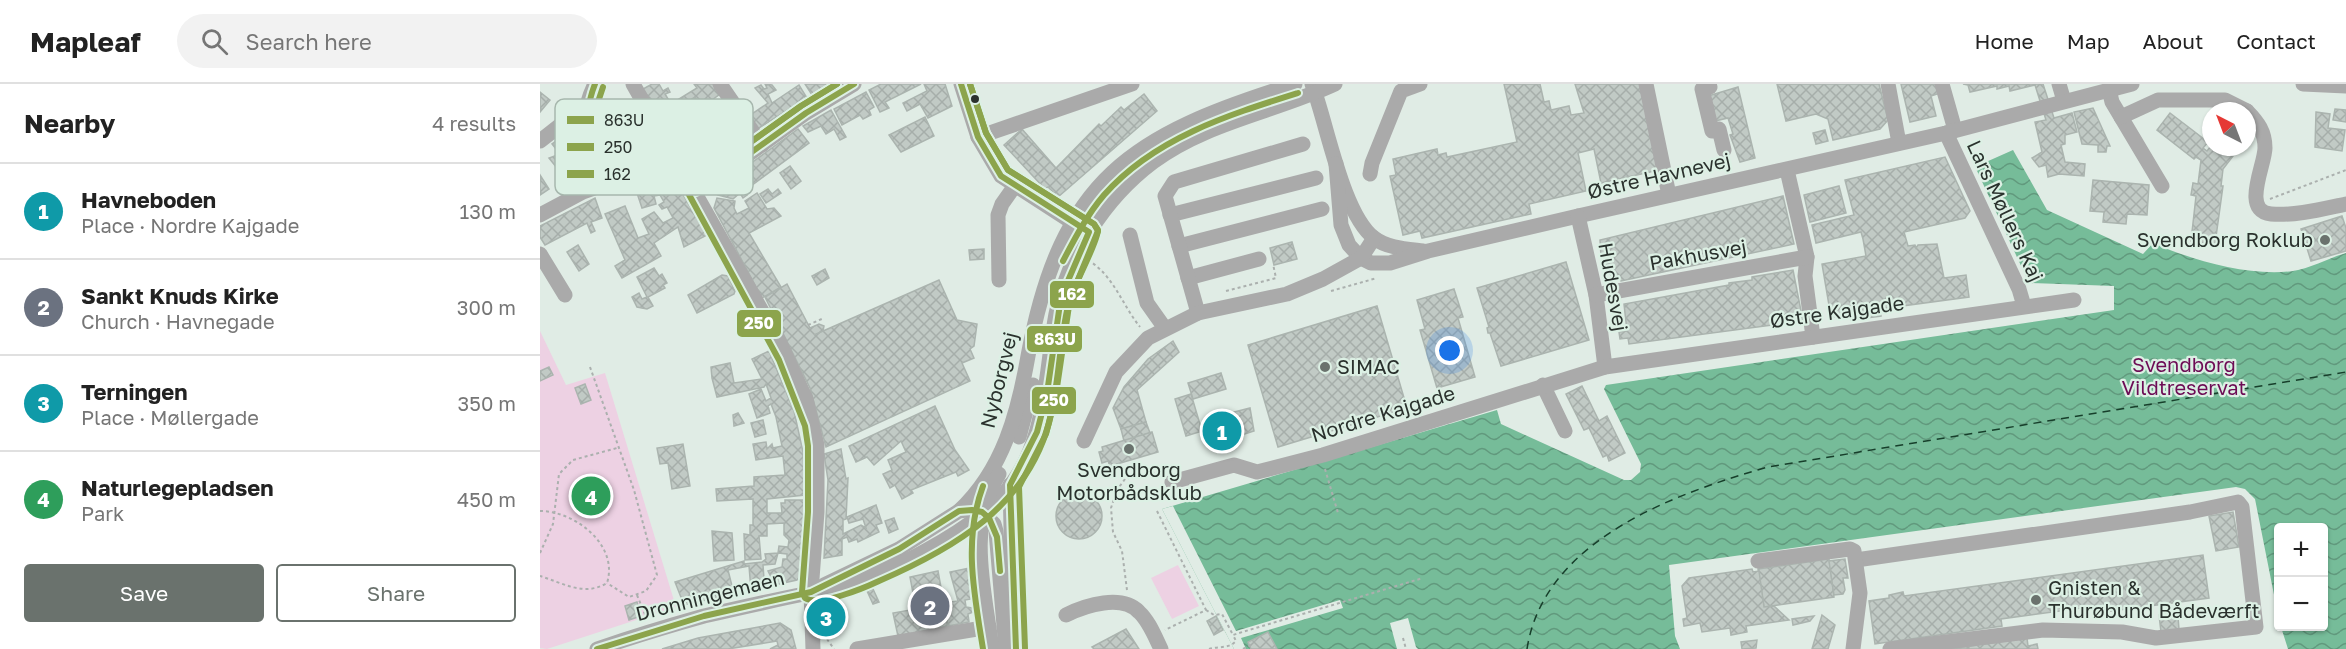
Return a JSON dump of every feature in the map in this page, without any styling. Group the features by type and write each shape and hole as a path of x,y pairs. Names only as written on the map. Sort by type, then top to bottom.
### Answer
{"street":[{"path":"589,99 595,84"},
{"path":"633,84 642,99"},
{"path":"720,84 730,99"},
{"path":"753,151 806,113 854,84"},
{"path":"961,84 978,137 996,169 1014,187 1089,232"},
{"path":"978,137 1132,84"},
{"name":"Nyborgvej","path":"959,511 974,496 990,471 1014,424 1036,316 1052,264 1072,222 1089,197 1112,172 1156,138 1190,121 1296,84"},
{"path":"983,513 1010,485 1037,432 1047,393 1059,305 1071,267 1089,232 1111,201 1135,177 1180,144 1211,129 1314,88 1335,84"},
{"path":"1370,174 1372,163 1401,91 1420,84"},
{"path":"1646,84 1669,195"},
{"path":"1709,84 1710,87 1702,89 1712,131 1719,129 1724,150"},
{"path":"1888,84 1899,143"},
{"name":"Lars Møllers Kaj","path":"1942,84 1951,131 2019,289 2024,306"},
{"path":"2060,84 2064,101"},
{"name":"Østre Havnevej","path":"1361,258 1371,263 1430,259 1578,216 1951,131 2132,84"},
{"path":"2303,84 2346,86"},
{"path":"1084,441 1116,372 1148,338 1164,327 1198,313 1287,294 1323,279 1361,258 1374,238 1356,215 1336,164 1314,88"},
{"path":"2109,89 2112,102 2162,186"},
{"path":"2121,117 2158,100 2224,100 2228,102"},
{"path":"2256,120 2264,135 2265,149 2256,204 2270,214 2302,212 2346,204"},
{"path":"540,141 555,129"},
{"path":"753,132 762,145"},
{"path":"1198,313 1165,196 1174,182 1303,144"},
{"path":"1336,164 1343,232 1349,245 1361,258"},
{"path":"1787,170 1807,256 1805,276 1813,337"},
{"path":"1170,215 1316,178"},
{"path":"999,280 998,215 1002,204 1014,187"},
{"path":"540,215 577,195"},
{"path":"698,195 787,356 814,424 818,445 817,512 811,592 813,649"},
{"path":"1179,246 1322,209"},
{"name":"Hudesvej","path":"1578,216 1596,294 1605,366"},
{"path":"1130,235 1147,303 1164,327"},
{"name":"Østre Havnevej","path":"1374,238 1389,246 1430,259"},
{"path":"540,254 565,296"},
{"name":"Pakhusvej","path":"1596,294 1807,256"},
{"path":"1188,278 1265,258"},
{"name":"Østre Kajgade","path":"1605,366 2074,300"},
{"name":"Nyborgvej","path":"979,546 988,495 1017,443 1028,414 1033,383 1036,316"},
{"name":"Nordre Kajgade","path":"1172,482 1234,465 1257,472 1323,455 1605,366"},
{"path":"1543,386 1565,431"},
{"path":"1010,485 1012,610 1016,649"},
{"path":"1856,560 2190,512 2238,502 2242,507 2256,627 2156,638 2122,632 2043,630 1890,649"},
{"path":"959,511 974,509 983,513 991,520 996,531 1006,649"},
{"name":"Dronningemaen","path":"811,592 899,549 959,511"},
{"name":"Dronningemaen","path":"597,649 621,645 652,632 704,616 855,583 929,547 983,513"},
{"path":"967,525 979,546 992,649"},
{"path":"1758,561 1850,549 1854,551 1860,597 1853,649"},
{"path":"1066,615 1095,605 1129,606 1144,618 1161,649"},
{"path":"857,649 891,647 989,627"}],"path":[{"path":"2256,204 2346,170"},
{"path":"1226,290 1276,278 1265,258"},
{"path":"1096,269 1107,274 1135,321"},
{"path":"1336,290 1378,278"},
{"path":"808,325 824,318"},
{"path":"590,367 617,448 634,490 644,537 657,575 652,585 637,595 629,597 607,583"},
{"path":"540,553 550,533 559,474 567,464 617,448"},
{"path":"1323,461 1338,513"},
{"path":"1129,606 1124,561 1111,522 1111,508 1117,490 1125,479 1157,471 1172,482"},
{"path":"1157,510 1206,610 1214,615 1222,614 1236,641 1227,648 1209,649"},
{"path":"540,512 554,513 586,529 603,543 610,568 607,583"},
{"path":"540,576 579,590 596,588 607,583"},
{"path":"1233,635 1423,578"},
{"path":"637,595 652,632"},
{"path":"1174,625 1206,610"},
{"path":"1403,638 1406,649"},
{"path":"1243,649 1251,645"}],"shaded area":[{"path":"540,331 566,385 605,373 676,607 547,649 540,648"},
{"path":"1178,565 1199,606 1172,619 1151,578"}],"water":[{"name":"Svendborg Vildtreservat","path":"2013,150 2047,210 2143,254 2153,243 2222,266 2258,272 2276,272 2300,270 2346,253 2346,649 2288,649 2282,631 2328,631 2328,523 2274,523 2274,595 2255,499 2245,489 2236,487 1669,565 1675,636 1680,649 1234,649 1162,509 1497,410 1501,424 1624,480 1631,480 1640,472 1641,464 1604,389 1606,385 2114,310 2114,286 2029,283 1972,160 1982,155 1986,162"}],"pier":[{"path":"1173,506 1236,631 1340,600 1343,608 1241,638 1246,649 1234,649 1162,509"},
{"path":"1408,618 1418,649 1397,649 1390,623"}],"building":[{"path":"652,84 659,84 663,91 668,88 670,92 665,94 668,99 649,99 643,89"},
{"path":"694,84 713,84 720,94 713,99 696,99 695,97 679,99 697,88"},
{"path":"765,84 772,85 776,90 768,94 772,103 799,85 807,98 754,131 753,113 768,103 755,88 761,85 764,89 767,88"},
{"path":"805,84 830,84 812,95"},
{"path":"881,84 921,84 885,102 889,108 880,112 869,90"},
{"path":"924,84 945,84 952,106 928,118 920,104 907,111 903,103 927,91"},
{"path":"1504,84 1540,84 1544,102 1549,101 1551,110 1569,106 1571,115 1584,113 1575,84 1640,84 1659,170 1601,183 1594,149 1578,153 1586,191 1529,204 1531,214 1422,238 1420,231 1403,235 1390,176 1396,175 1393,159 1437,149 1438,155 1446,153 1447,157 1517,142"},
{"path":"1777,84 1879,84 1888,120 1880,129 1833,140 1828,119 1816,114 1786,121"},
{"path":"1901,84 1941,84 1943,92 1931,96 1936,116 1910,122"},
{"path":"1963,84 2043,84 2054,118 2072,113 2077,132 2065,135 2065,144 2061,145 2065,162 2085,164 2084,176 2059,174 2048,177 2046,165 2039,167 2032,158 2042,152 2035,122 2046,120 2035,85 2010,91 2009,86 1997,89 1997,86 1970,92 1968,85"},
{"path":"1738,87 1755,158 1740,162 1730,135 1733,134 1728,118 1715,121 1708,96"},
{"path":"540,92 550,100 540,112"},
{"path":"866,92 874,107 869,110 871,115 863,119 860,115 842,125 834,109"},
{"path":"1144,94 1157,111 1058,197 1048,187 1045,189 1004,145 1022,129 1056,168 1099,124 1101,126 1121,107 1124,110"},
{"path":"2093,108 2110,146 2107,146 2106,152 2098,152 2098,145 2082,144 2074,112"},
{"path":"2335,109 2346,110 2346,122 2333,120"},
{"path":"831,110 846,137 840,140 834,129 826,134 821,126 808,132 803,126"},
{"path":"2316,112 2330,114 2328,128 2345,130 2342,151 2315,147"},
{"path":"2170,113 2202,137 2202,156 2233,156 2223,169 2221,186 2223,186 2215,244 2191,241 2196,196 2191,195 2193,183 2198,184 2201,160 2196,157 2194,159 2157,130"},
{"path":"925,117 934,136 901,152 889,135"},
{"path":"798,129 809,143 753,184 753,162"},
{"path":"1825,130 1828,141 1816,144 1813,133"},
{"path":"555,156 555,166 549,158"},
{"path":"1945,157 1970,211 1965,218 1904,232 1908,246 1915,245 1916,248 1918,245 1937,244 1944,278 1966,275 1969,297 1880,309 1881,316 1851,320 1850,315 1831,317 1822,264 1866,256 1863,239 1861,232 1816,243 1812,225 1854,215 1845,180"},
{"path":"790,166 801,181 791,189 780,173"},
{"path":"540,175 549,189 540,195"},
{"path":"2093,180 2149,185 2147,215 2127,214 2126,224 2103,222 2104,212 2090,211"},
{"path":"1839,186 1846,213 1810,222 1804,195"},
{"path":"768,189 772,194 778,189 781,193 766,203 760,194"},
{"path":"757,193 767,209 774,208 781,216 749,233 781,287 762,298 714,208 717,198 735,201 734,208 737,214 749,208 745,201"},
{"path":"638,195 660,195 654,196 656,204 642,208"},
{"path":"660,195 683,195 707,235 684,247 678,227 654,243 661,256 622,278 615,266 625,260 605,214 625,206 638,238 649,234 642,219 654,212 663,223 673,218 667,207 662,209 659,205 664,202"},
{"path":"718,195 738,195 733,199"},
{"path":"1783,196 1794,244 1621,281 1608,273 1605,259 1601,256 1600,240"},
{"path":"595,198 602,218 591,222 595,231 591,233 587,223 545,245 540,237 540,226"},
{"name":"Svendborg Roklub","path":"2342,216 2346,228 2346,251 2311,261 2301,229"},
{"path":"1292,242 1297,259 1274,265 1270,248"},
{"path":"578,245 589,264 579,271 567,252"},
{"path":"984,249 984,259 970,260 969,250"},
{"path":"1566,262 1589,340 1501,366 1490,333 1488,333 1487,328 1489,327 1477,288"},
{"path":"654,268 659,276 662,274 667,283 663,285 665,288 648,297 653,306 647,309 637,307 632,297 639,293 642,299 647,297 637,277"},
{"path":"825,269 829,278 817,285 812,276"},
{"path":"1793,270 1803,321 1629,344 1628,338 1620,339 1619,332 1627,331 1624,304 1729,285 1729,283 1752,280 1752,277"},
{"path":"722,275 728,276 735,291 734,294 697,313 688,295"},
{"path":"939,280 957,320 977,324 974,346 970,349 974,358 962,363 970,381 826,447 810,388 765,297 787,284 810,328 819,324 824,326 823,331 814,335"},
{"path":"1454,289 1463,317 1458,318 1475,377 1437,388 1420,330 1425,329 1417,300"},
{"name":"SIMAC","path":"1377,306 1407,408 1278,447 1248,345"},
{"path":"1173,341 1179,352 1137,390 1146,422 1121,429 1113,408 1124,387 1148,359"},
{"path":"769,351 794,411 803,452 805,495 767,499 767,513 782,513 781,503 785,503 785,500 805,500 805,542 801,575 797,580 751,590 749,566 728,570 734,594 684,605 675,582 744,561 744,564 762,562 766,559 765,554 778,553 779,546 788,547 789,540 784,535 784,523 767,524 767,536 759,536 761,559 745,560 744,534 750,535 750,525 753,525 753,499 717,501 716,489 754,486 754,477 785,475 783,456 756,460 753,444 766,442 767,449 772,444 773,448 782,446 771,404 768,406 770,413 757,418 749,394 761,389 766,401 771,398 766,384 764,387 717,397 711,367 730,363 734,383 762,379 752,359","holes":["778,553 787,554 787,559 783,559 782,567 768,571 771,577 764,579 763,565 775,564"]},
{"path":"549,367 553,375 540,381 540,371"},
{"path":"1221,373 1226,389 1193,399 1188,383"},
{"path":"585,384 591,400 581,404 575,388"},
{"path":"1582,386 1599,421 1607,416 1625,453 1609,461 1607,455 1603,457 1589,428 1584,430 1566,394"},
{"path":"1191,394 1202,431 1186,436 1175,399"},
{"path":"935,406 955,450 969,470 958,476 956,472 911,490 913,493 902,499 895,485 890,488 883,474 892,470 888,460 906,452 901,441 874,465 867,457 856,462 849,446"},
{"path":"1250,408 1254,431 1232,438 1229,425 1239,422 1242,427 1234,412"},
{"path":"738,413 744,423 734,426 733,415"},
{"path":"1222,415 1229,439 1220,442 1213,424 1215,423 1214,418"},
{"path":"763,420 766,434 755,437 751,423"},
{"path":"1146,422 1150,433 1124,441 1121,429"},
{"name":"Svendborg Motorbådsklub","path":"1152,432 1158,452 1110,466 1108,461 1102,463 1099,452 1103,451 1102,447"},
{"path":"683,444 690,486 672,489 668,463 660,464 657,448"},
{"path":"841,449 846,479 848,478 843,534 861,525 866,528 863,519 849,523 847,517 876,505 882,523 876,525 879,532 858,542 857,539 849,542 847,537 842,539 842,555 824,558 828,480 824,454"},
{"path":"1079,493 1095,500 1102,516 1095,532 1079,539 1063,532 1056,516 1063,500"},
{"path":"2233,512 2239,547 2216,551 2209,516"},
{"path":"894,518 898,529 889,533 885,521"},
{"path":"712,531 732,533 734,560 714,561"},
{"name":"Gnisten & Thurøbund Bådeværft","path":"2203,555 2209,598 2105,612 2104,605 2001,619 2002,626 1875,644 1869,601 1889,598 1889,595 1903,592 1904,596"},
{"path":"1829,559 1834,597 1764,607 1758,569"},
{"path":"1845,559 1848,578 1843,578 1845,590 1843,594 1834,595 1829,561"},
{"path":"970,568 976,598 965,600 966,607 972,608 973,612 968,614 969,622 948,626 944,603 958,601 950,572"},
{"path":"1752,569 1753,572 1759,571 1764,607 1774,606 1789,620 1746,626 1747,632 1731,635 1730,628 1702,632 1700,623 1684,626 1683,619 1687,618 1682,586 1689,578"},
{"path":"938,571 948,626 898,636 893,613 916,609 910,577"},
{"path":"873,589 879,602 873,604 867,591"},
{"path":"637,602 641,616 629,620 625,606"},
{"path":"2184,612 2185,616 2178,617 2179,629 2161,632 2159,615"},
{"path":"1822,615 1835,625 1828,649 1812,649"},
{"path":"1216,616 1223,630 1214,635 1207,621"},
{"path":"1814,616 1810,621 1793,625 1792,619"},
{"path":"780,623 791,630 796,649 770,649 778,645 777,641 728,649 662,649 698,638"},
{"path":"1126,629 1139,649 1094,649 1092,647"},
{"path":"1268,632 1277,649 1251,649 1248,642"},
{"path":"2027,638 2028,646 2037,644 2038,649 1950,649"},
{"path":"1757,640 1756,648 1742,649 1741,642"}],"ferry route":[{"path":"1527,649 1539,611 1559,578 1587,550 1620,527 1656,507 1732,478 1768,467 2346,372"}],"transit line":[{"name":"863U","path":"590,99 595,84"},
{"name":"250","path":"753,140 801,106 837,84"},
{"name":"162","path":"753,140 837,84"},
{"name":"863U","path":"753,151 806,113 854,84"},
{"name":"863U","path":"961,84 978,137 1001,176 1089,232 1061,297 1047,393 1037,432 1010,485 1016,649"},
{"name":"250","path":"689,195 779,360 805,426 808,446 808,512 802,592 805,598 812,600 853,592 934,555 959,539 1005,501 1023,479 1038,453 1049,423 1068,306 1097,237 1098,230 1094,224 1008,170 986,133 970,84"},
{"name":"162","path":"970,84 986,133 1008,170 1094,224 1098,231 1070,299 1056,394 1046,434 1019,487 1025,648"},
{"name":"162","path":"599,99 603,87"},
{"name":"250","path":"1063,261 1082,227 1104,195 1146,158 1169,143 1219,120 1298,93"},
{"name":"250","path":"983,486 973,526 972,547 974,587 983,649"},
{"name":"863U","path":"597,649 704,616 811,592 899,549 959,511 982,512 989,518 997,537 1000,571"}],"place":[{"name":"Svendborg Roklub","path":"2325,240"},
{"name":"SIMAC","path":"1325,367"},
{"name":"Havneboden","path":"1222,431"},
{"name":"Svendborg Motorbådsklub","path":"1129,449"},
{"name":"Naturlegepladsen","path":"591,496"},
{"name":"Gnisten & Thurøbund Bådeværft","path":"2036,600"},
{"name":"Sankt Knuds Kirke","path":"930,606"},
{"name":"Terningen","path":"826,617"}]}
